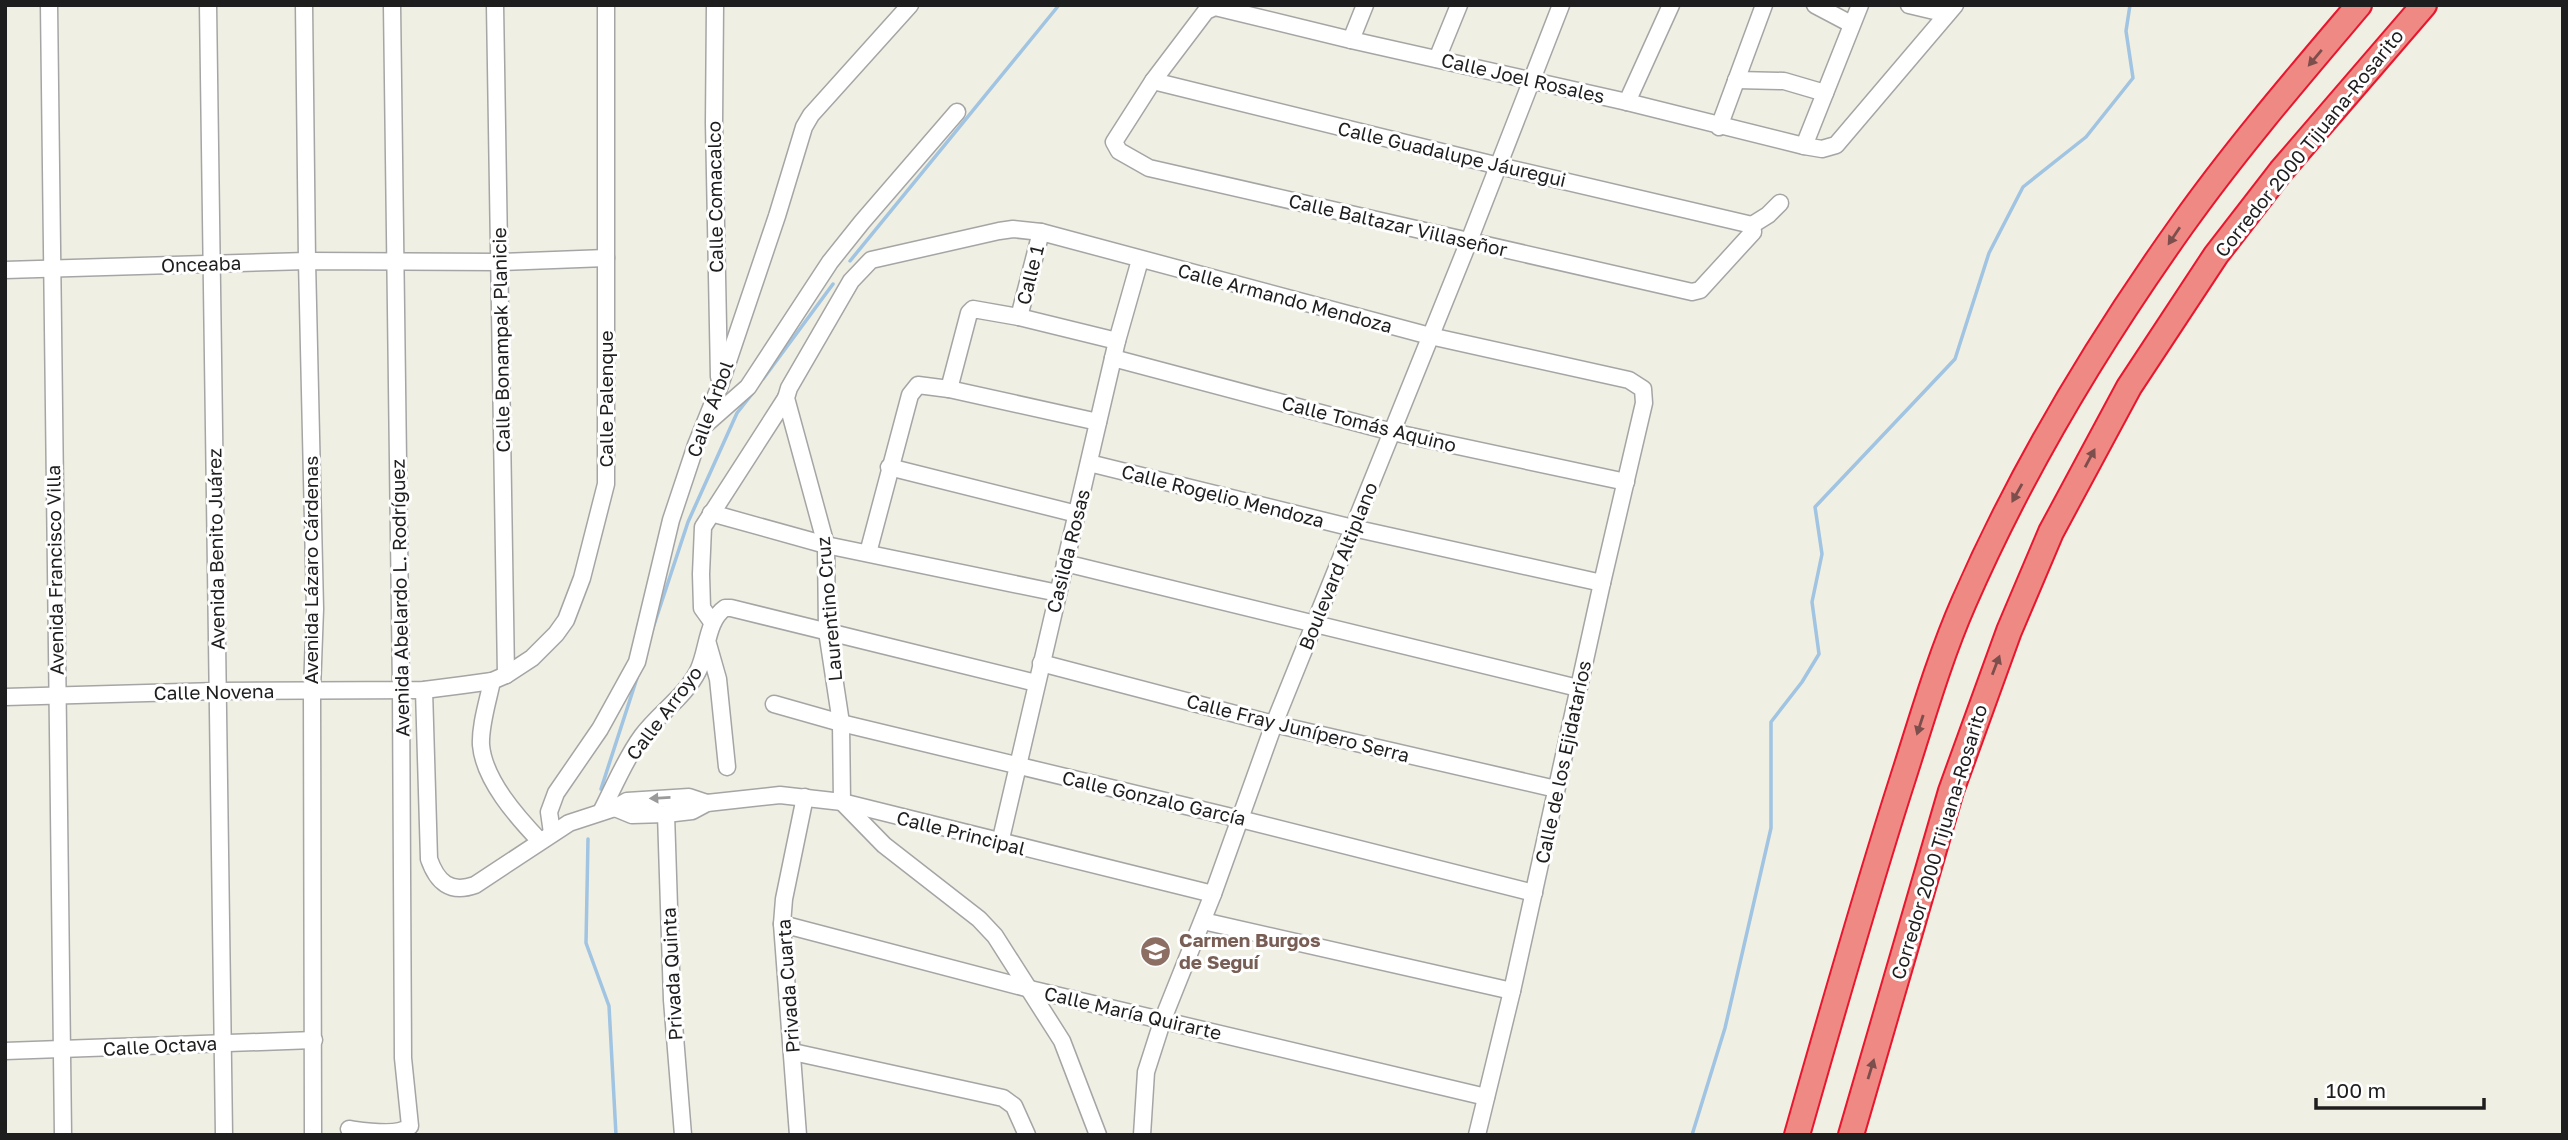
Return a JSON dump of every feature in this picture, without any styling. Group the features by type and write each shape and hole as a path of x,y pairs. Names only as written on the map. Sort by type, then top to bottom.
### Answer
{"highway":[{"path":"1797,1135 1892,813 1938,670 1963,604 2006,513 2066,404 2129,303 2183,224 2244,143 2359,5"},
{"name":"Corredor 2000 Tijuana-Rosarito","path":"1851,1135 1951,791 2009,631 2051,532 2124,397 2216,255 2281,171 2424,5"}],"street":[{"name":"Avenida Francisco Villa","path":"49,5 63,1135"},
{"name":"Avenida Benito Juárez","path":"208,5 223,1135"},
{"name":"Avenida Lázaro Cárdenas","path":"304,5 315,609 312,690 313,1135"},
{"name":"Avenida Abelardo L. Rodríguez","path":"349,1129 369,1132 401,1131 410,1126 403,1058 393,5"},
{"name":"Calle Bonampak Planicie","path":"495,5 500,262 499,678 481,743 483,755 506,801 546,837"},
{"name":"Calle Palenque","path":"424,690 499,678 532,658 566,620 582,578 606,484 606,5"},
{"name":"Calle Comacalco","path":"715,5 713,123 719,388"},
{"name":"Calle Árbol","path":"546,837 549,812 556,793 600,729 637,662 671,520 719,388 804,127 811,115 910,5"},
{"path":"1351,40 1365,5"},
{"path":"1437,59 1458,5"},
{"name":"Boulevard Altiplano","path":"1147,1134 1146,1072 1163,1019 1203,921 1274,724 1499,166 1561,5"},
{"path":"1628,102 1671,5"},
{"path":"1719,127 1764,5"},
{"path":"1815,5 1851,24"},
{"path":"1804,146 1860,5"},
{"path":"1909,5 1951,10"},
{"name":"Calle Joel Rosales","path":"1153,81 1209,8 1215,6 1265,12 1351,40 1822,149 1836,145 1951,10"},
{"path":"1736,80 1784,80 1825,93"},
{"name":"Calle Baltazar Villaseñor","path":"1153,81 1116,137 1115,146 1149,168 1696,292 1753,232 1752,225"},
{"name":"Calle Guadalupe Jáuregui","path":"1153,81 1752,225"},
{"path":"704,426 748,387 831,262 957,112"},
{"path":"1752,225 1780,203"},
{"name":"Calle Armando Mendoza","path":"716,617 702,608 703,527 786,398 789,388 851,281 871,260 1013,229 1041,232 1430,336 1629,380 1643,389"},
{"name":"Calle 1","path":"1020,317 1041,232"},
{"name":"Onceaba","path":"5,270 307,261 500,262 606,258"},
{"name":"Casilda Rosas","path":"1000,843 1116,341 1140,260"},
{"path":"831,262 851,281"},
{"path":"949,389 972,310 980,309 1020,317 1116,341"},
{"name":"Calle Tomás Aquino","path":"1113,358 1392,432 1626,482"},
{"path":"868,553 889,467 914,389 924,384 1098,422"},
{"name":"Calle de los Ejidatarios","path":"1477,1135 1644,403 1643,389"},
{"name":"Laurentino Cruz","path":"786,398 827,545 827,631 841,723 842,802"},
{"name":"Calle Rogelio Mendoza","path":"1089,463 1353,528 1602,583"},
{"path":"889,467 1077,514"},
{"path":"711,513 827,545 1058,593"},
{"path":"1065,563 1578,688"},
{"path":"716,617 731,608 1036,683"},
{"name":"Calle Arroyo","path":"608,810 643,735 685,690 696,674 716,617"},
{"path":"708,644 718,679 727,766"},
{"name":"Calle Fray Junípero Serra","path":"1041,663 1274,724 1556,789"},
{"name":"Calle Novena","path":"5,697 218,691 424,690"},
{"name":"Calle Principal","path":"424,690 428,844 434,872 441,881 463,889 490,876 569,823 631,800 689,797 706,803"},
{"name":"Calle Gonzalo García","path":"774,704 841,723 1534,893"},
{"name":"Calle Principal","path":"608,810 632,815 666,814 692,811 706,803 752,797 804,797 842,802 1213,894"},
{"name":"Privada Cuarta","path":"798,1135 782,924 784,899 804,797"},
{"path":"842,802 884,845 988,927 1062,1041 1098,1135"},
{"name":"Privada Quinta","path":"666,814 672,1000 683,1135"},
{"path":"1203,921 1512,991"},
{"name":"Calle María Quirarte","path":"782,924 1030,989 1486,1097"},
{"name":"Calle Octava","path":"5,1051 314,1040"},
{"path":"793,1052 994,1094 1009,1100 1014,1106 1027,1135"}],"waterway":[{"path":"850,261 1059,5"},
{"path":"1692,1135 1725,1028 1771,828 1771,722 1802,682 1819,654 1812,602 1822,554 1815,507 1955,359 1989,253 2023,187 2086,137 2133,78 2126,31 2130,5"},
{"path":"763,379 833,284"},
{"path":"652,631 688,522 737,413 752,394"},
{"path":"601,789 637,678"},
{"path":"588,839 586,943 609,1006 616,1135"}],"place":[{"name":"Carmen Burgos de Seguí","path":"1156,951"}]}
